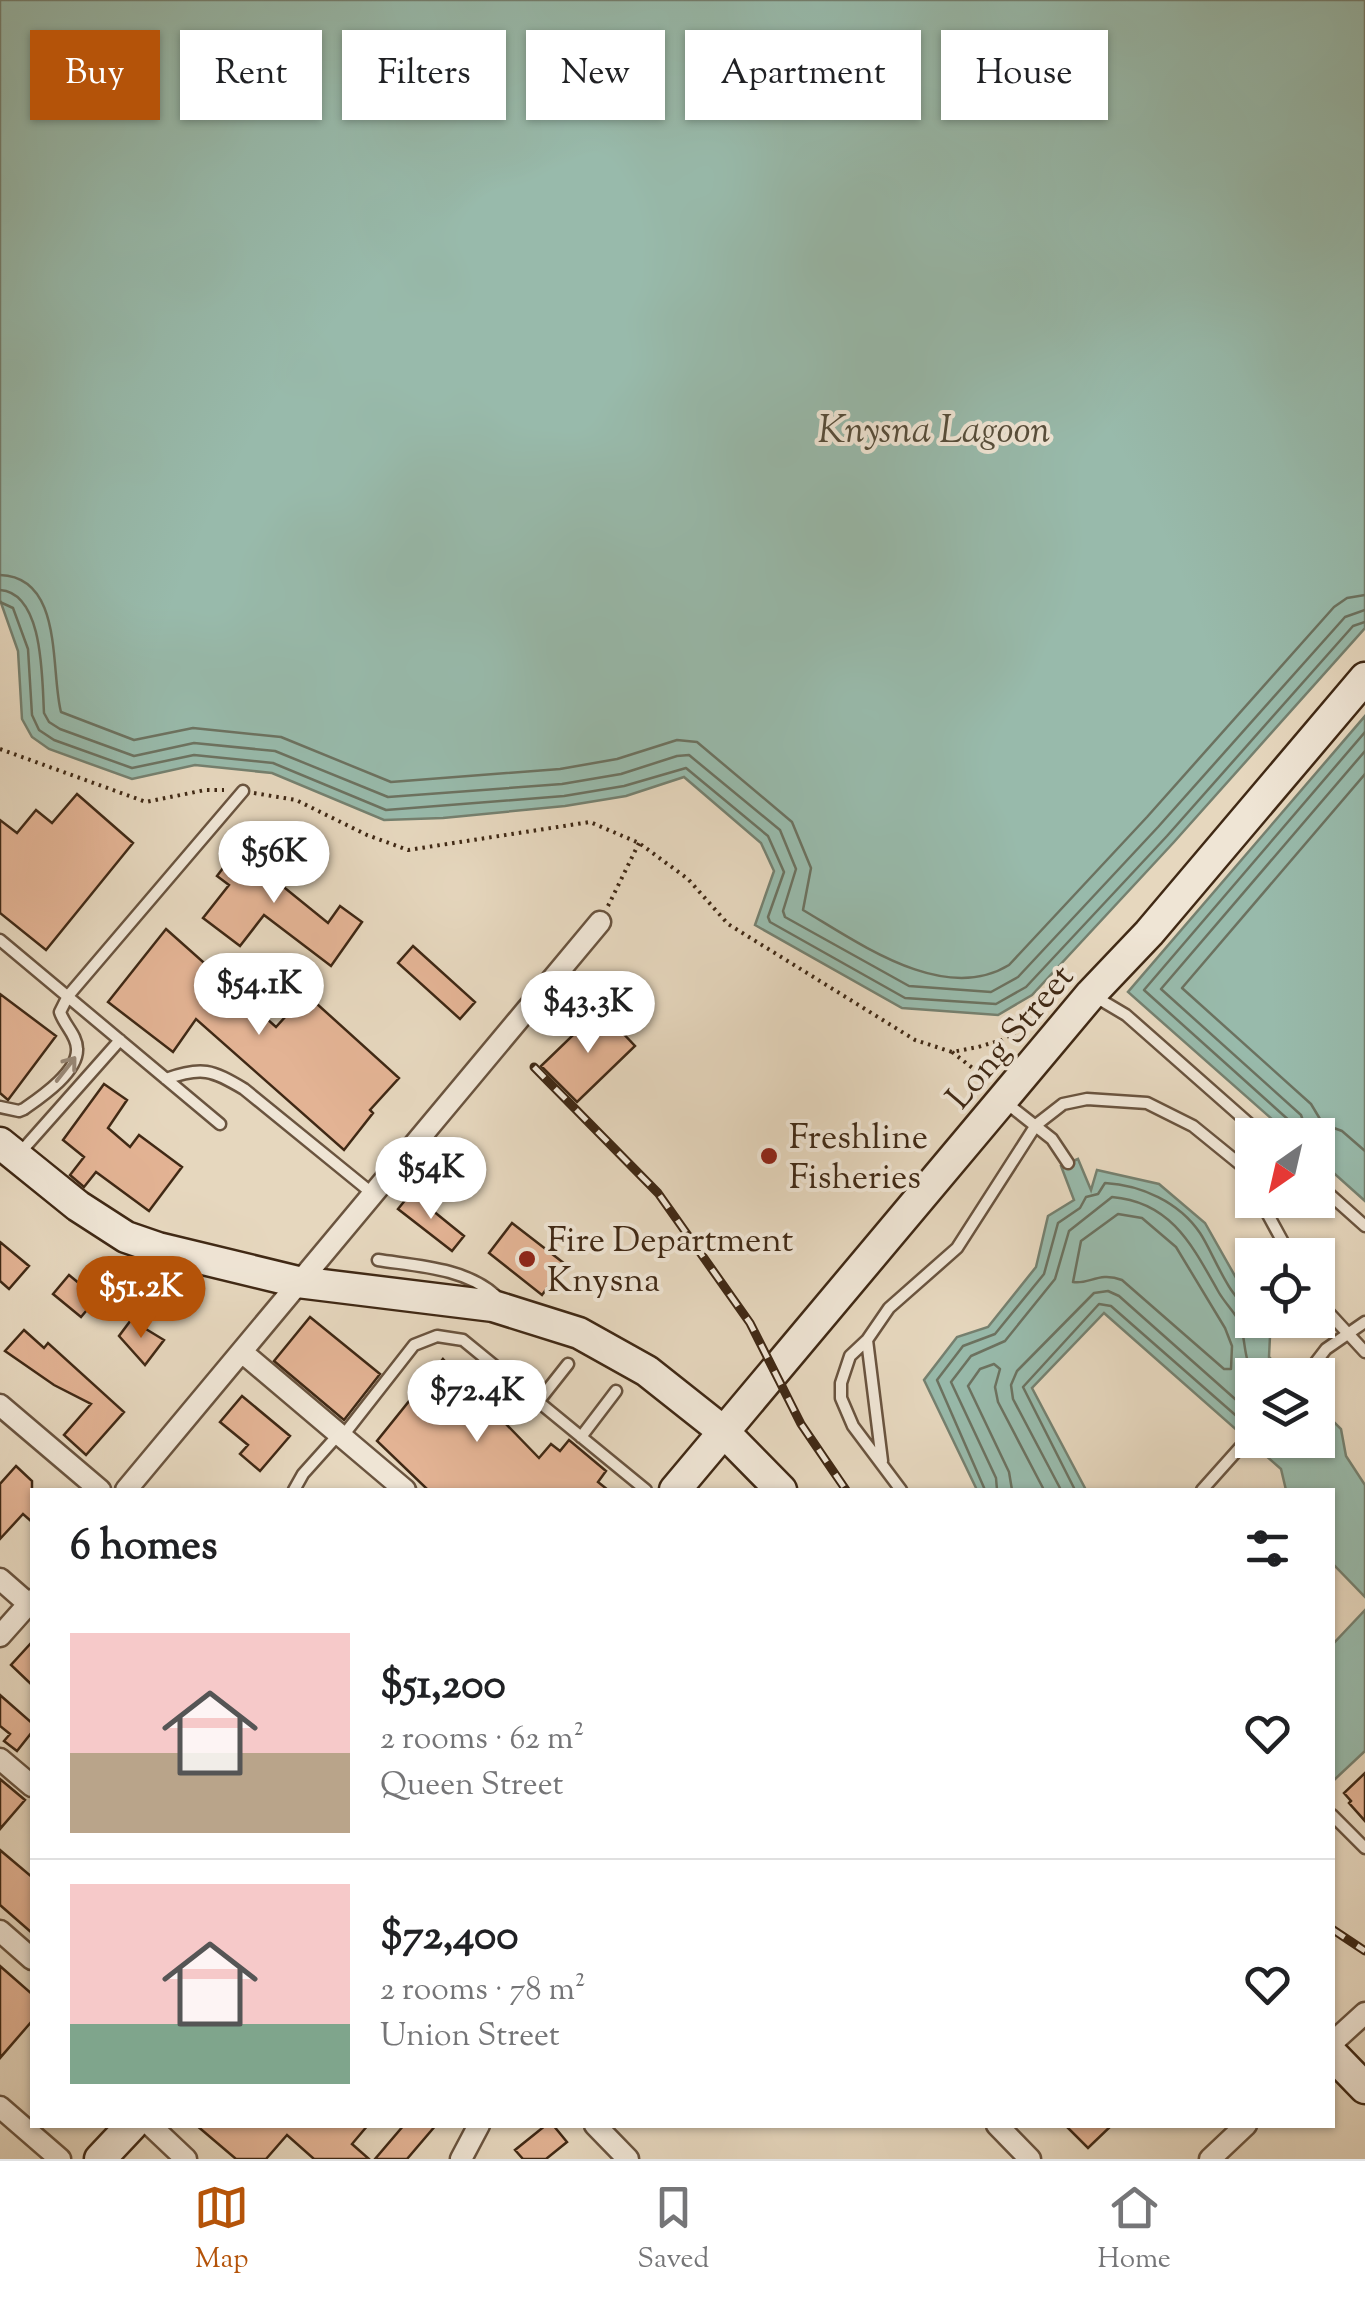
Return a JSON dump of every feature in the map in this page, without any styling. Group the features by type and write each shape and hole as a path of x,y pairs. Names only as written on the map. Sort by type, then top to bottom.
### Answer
{"street":[{"name":"Long Street","path":"677,1488 995,1093 1149,933 1365,678"},
{"path":"128,1488 600,922"},
{"path":"8,1150 78,1206 126,1237 224,1267 298,1282 493,1306 579,1333 647,1371 724,1432 779,1488"},
{"path":"242,1352 403,1488"},
{"path":"0,1405 98,1488"},
{"path":"0,1579 30,1603"},
{"path":"0,1636 30,1605"},
{"path":"0,1759 30,1784"},
{"path":"0,1931 30,1957"},
{"path":"1335,2040 1365,2013"},
{"path":"1335,2057 1365,2088"},
{"path":"0,2106 60,2159"},
{"path":"109,2156 130,2128"},
{"path":"153,2128 186,2159"},
{"path":"461,2159 477,2128"},
{"path":"599,2128 628,2159"},
{"path":"1001,2128 1030,2159"},
{"path":"1210,2159 1243,2128"}],"lane":[{"path":"0,1107 18,1112 24,1109 67,1072 77,1046 60,1012 68,996 243,790"},
{"path":"0,940 220,1124"},
{"path":"1091,994 1126,1015 1243,1118"},
{"path":"8,1150 120,1040"},
{"path":"166,1079 190,1070 208,1070 223,1076 244,1088 374,1194"},
{"path":"995,1093 1052,1139 1068,1163"},
{"path":"900,1488 853,1426 841,1398 840,1384 850,1356 867,1340 889,1308 957,1248 1036,1125 1063,1104 1087,1099 1147,1104 1193,1126 1235,1160"},
{"path":"1335,1199 1365,1226"},
{"path":"378,1260 466,1278 495,1295 493,1306"},
{"path":"1349,1334 1365,1310"},
{"path":"1335,1319 1365,1352"},
{"path":"1319,1358 1365,1322"},
{"path":"292,1488 414,1345 437,1336 463,1340 644,1488"},
{"path":"867,1340 882,1462"},
{"path":"538,1402 568,1364"},
{"path":"581,1437 616,1391"},
{"path":"1204,1488 1235,1452"},
{"path":"1335,1817 1365,1848"}],"path":[{"path":"0,749 146,802 205,790 243,790 296,800 408,850 590,822 639,843 688,879 728,924 915,1040 952,1052 979,1073 995,1093"},
{"path":"600,922 639,843"},
{"path":"952,1052 1002,1040 1041,1017"}],"water":[{"name":"Knysna Lagoon","path":"0,0 1365,0 1365,628 1032,995 998,1015 902,1008 755,925 774,871 761,843 684,777 626,796 565,806 384,820 272,773 195,765 132,779 49,749 32,737 22,719 18,651 0,600"},
{"path":"1365,716 1365,1201 1335,1174 1335,1118 1271,1118 1128,992"},
{"path":"1078,1159 1091,1190 1097,1170 1159,1184 1205,1223 1235,1276 1235,1338 1270,1338 1270,1358 1235,1358 1235,1428 1104,1313 1032,1388 1085,1488 976,1488 924,1380 957,1337 988,1327 1036,1267 1048,1216 1074,1200 1061,1166"},
{"path":"1335,1423 1341,1429 1346,1456 1365,1485 1365,1597 1335,1566 1335,1488 1286,1488 1281,1469 1269,1458 1335,1458"},
{"path":"1365,1610 1365,1751 1335,1779 1335,1642"}],"building":[{"path":"77,794 133,843 46,950 0,913 0,820 17,833 36,810 52,823"},
{"path":"251,831 274,848 259,867 328,923 340,906 362,922 331,966 264,915 240,946 203,918 229,885 217,876"},
{"path":"166,929 276,1027 306,994 399,1078 370,1110 373,1113 344,1150 196,1019 173,1052 108,1002"},
{"path":"413,946 475,1002 460,1019 398,963"},
{"path":"0,994 56,1036 8,1100 0,1093"},
{"path":"600,1009 635,1046 577,1102 541,1066"},
{"path":"104,1084 127,1100 108,1128 130,1147 139,1135 182,1167 149,1211 96,1172 84,1187 70,1175 84,1157 63,1140"},
{"path":"411,1193 464,1236 452,1251 398,1209"},
{"name":"Fire Department Knysna","path":"512,1223 565,1264 542,1295 489,1253"},
{"path":"0,1242 29,1266 9,1289 0,1281"},
{"path":"69,1275 97,1298 81,1317 53,1294"},
{"path":"310,1317 380,1374 344,1420 274,1361"},
{"path":"131,1320 164,1340 145,1365 119,1336"},
{"path":"24,1330 44,1348 48,1343 124,1412 86,1455 64,1435 91,1404 54,1385 5,1351"},
{"path":"443,1359 539,1458 551,1444 560,1451 569,1440 606,1471 598,1482 606,1488 426,1488 377,1441"},
{"path":"242,1396 290,1436 260,1471 240,1454 248,1445 220,1422"},
{"path":"16,1466 32,1481 30,1520 23,1514 0,1539 0,1484"},
{"path":"30,1644 30,1683 11,1665"},
{"path":"0,1695 30,1721 30,1735 17,1751 4,1741 10,1734 0,1726"},
{"path":"1365,1773 1365,1821 1344,1793"},
{"path":"0,1779 25,1800 0,1829"},
{"path":"0,1850 30,1875 30,1931 0,1905"},
{"path":"0,1966 30,1992 30,2023 0,2058"},
{"path":"200,2128 365,2128 352,2144 369,2159 314,2159 287,2135 266,2159 236,2159"},
{"path":"401,2128 433,2128 407,2159 375,2159"},
{"path":"542,2128 555,2128 567,2142 546,2159 523,2159 515,2150"},
{"path":"1068,2128 1109,2128 1088,2148"}],"railway":[{"path":"534,1067 658,1193 750,1323 801,1424 845,1488"},
{"path":"1335,1931 1365,1951"}],"place":[{"name":"Freshline Fisheries","path":"769,1156"},
{"name":"Fire Department Knysna","path":"527,1259"}]}
